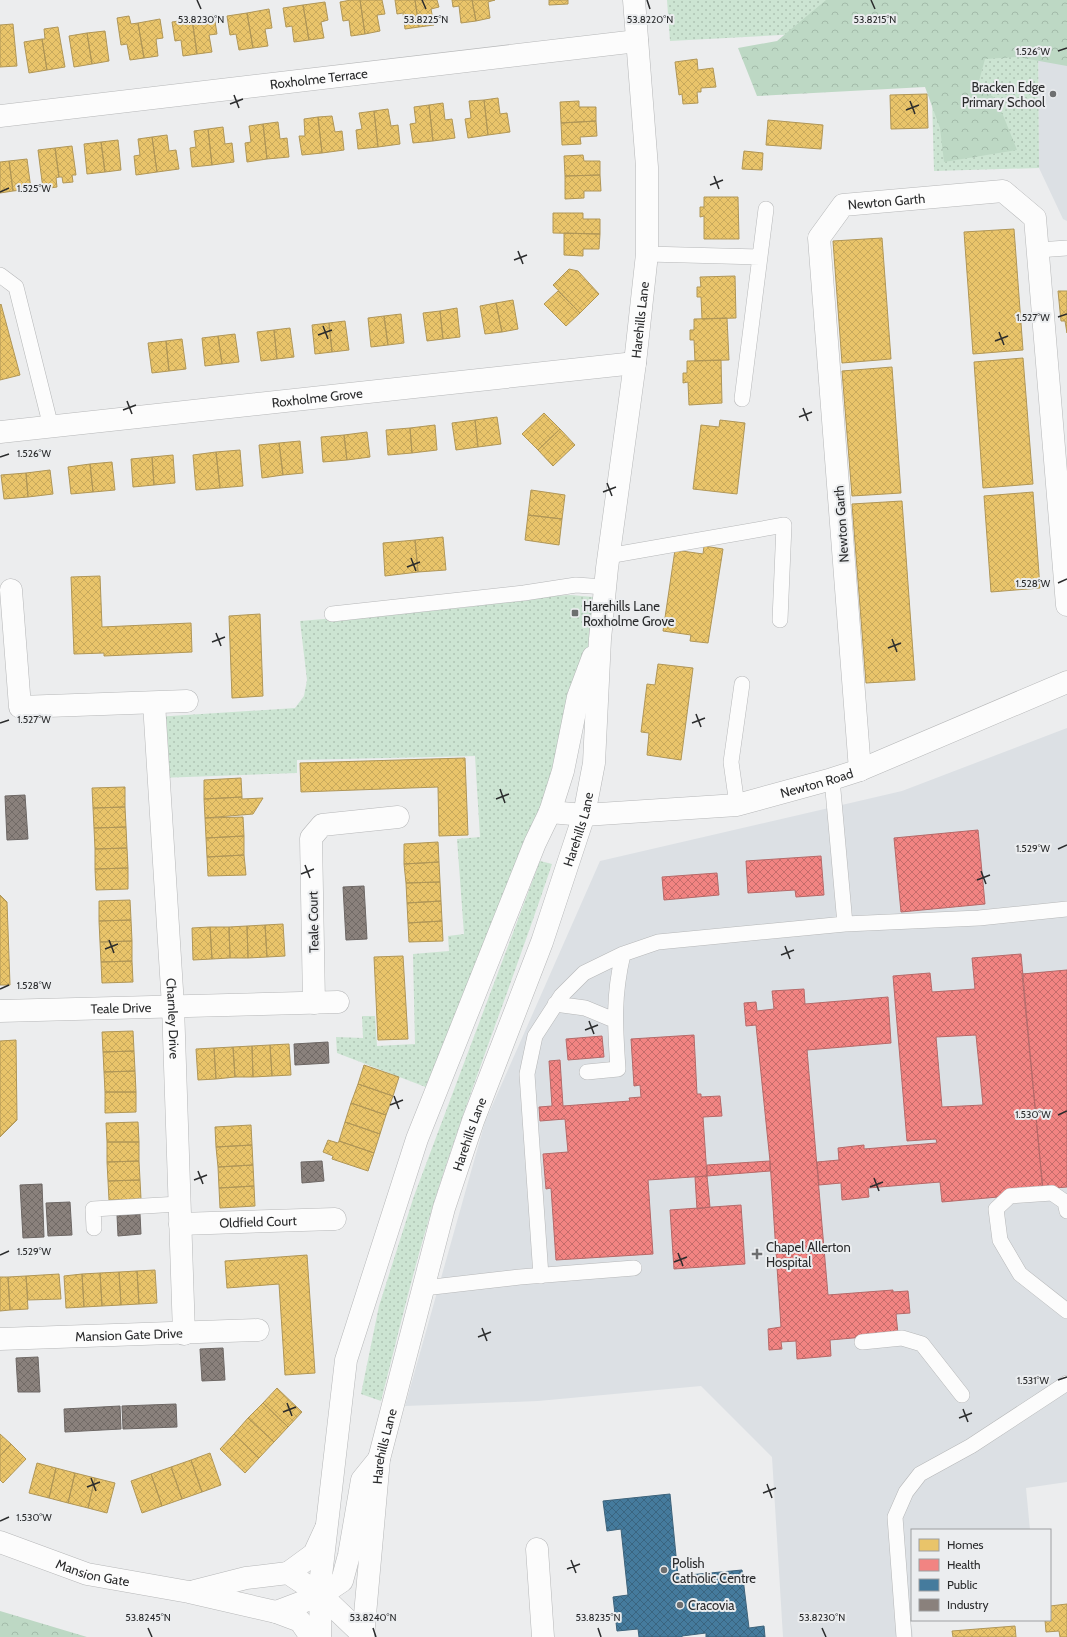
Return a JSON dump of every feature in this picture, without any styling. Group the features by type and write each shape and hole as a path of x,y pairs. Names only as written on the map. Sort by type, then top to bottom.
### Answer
{"street":[{"name":"Harehills Lane","path":"363,1636 379,1459 444,1208 472,1121 542,942 584,815 594,763 600,639 608,556 635,364 647,254 647,167 634,0"},
{"name":"Roxholme Terrace","path":"0,116 637,41"},
{"name":"Newton Garth","path":"860,770 819,238 843,205 1003,191 1035,218 1067,605"},
{"name":"Roxholme Grove","path":"0,432 635,364"},
{"path":"11,590 6,617 20,707 187,701"},
{"name":"Harehills Lane","path":"320,1637 321,1595 327,1525 346,1360 417,1139 535,843 550,812 563,771 578,697 600,639"},
{"name":"Newton Road","path":"550,812 584,815 737,805 860,770 1067,682"},
{"name":"Charnley Drive","path":"154,703 173,1006 184,1334"},
{"name":"Teale Court","path":"314,1003 311,838 322,824 398,817"},
{"name":"Teale Drive","path":"0,1011 338,1002"},
{"name":"Oldfield Court","path":"180,1214 335,1219"},
{"name":"Mansion Gate Drive","path":"0,1339 184,1334 258,1330"},
{"path":"276,1612 321,1595 342,1581 349,1554 362,1480 379,1459"},
{"name":"Harehills Lane","path":"288,1573 314,1554 327,1525"},
{"name":"Mansion Gate","path":"0,1542 87,1574 190,1592 276,1612 300,1621 312,1637"},
{"path":"537,1548 543,1637"},
{"path":"288,1573 321,1595 363,1636"},
{"name":"Mansion Gate","path":"190,1592 246,1578 288,1573"}],"lane":[{"path":"742,399 766,209"},
{"path":"1038,250 1067,248"},
{"path":"647,254 760,257"},
{"path":"0,275 16,287 51,427"},
{"path":"608,556 784,525 780,620"},
{"path":"332,614 524,593 576,585 605,587"},
{"path":"737,805 731,762 742,684"},
{"path":"832,779 845,924"},
{"path":"541,1276 527,1074 535,1036 561,996 584,973 623,954 658,942 845,924 979,918 1067,909"},
{"path":"587,1072 618,1068 614,1020 616,983 623,954"},
{"path":"556,1004 585,1008 614,1020"},
{"path":"1067,1211 1065,1202 1052,1193 1010,1196 996,1209 1000,1240 1020,1274 1067,1311"},
{"path":"94,1228 93,1209 180,1214"},
{"path":"424,1288 634,1268"},
{"path":"862,1342 902,1338 922,1344 962,1395"},
{"path":"904,1637 895,1517 906,1492 920,1474 971,1446 1067,1383"}],"shaded area":[{"name":"Bracken Edge Primary School","path":"1067,19 1067,221 1063,219 1039,168 1038,20"},
{"name":"Chapel Allerton Hospital","path":"1067,728 1067,1482 1026,1488 1030,1529 911,1529 910,1615 913,1637 783,1637 772,1457 701,1386 538,1401 405,1406 485,1122 600,861 902,791"}],"green space":[{"path":"667,0 1067,0 1038,21 1039,168 934,171 930,27 670,41"},
{"path":"826,0 1067,0 1067,66 1017,57 985,59 978,85 997,100 1017,150 944,162 940,128 925,87 757,96 738,48 777,41"},
{"path":"571,595 604,598 563,771 436,1091 337,1053 336,1037 363,1038 362,1016 375,1016 377,1046 415,1044 413,954 449,951 448,936 464,934 457,839 480,837 475,756 297,760 297,773 159,778 155,717 295,708 304,696 307,680 300,621 468,607 528,597"},
{"path":"540,861 552,864 458,1130 436,1197 411,1284 381,1401 361,1394 379,1306 414,1196"},
{"path":"0,1611 87,1637 0,1637"}],"building: Homes":[{"path":"360,0 365,34 351,36 349,20 343,21 340,2"},
{"path":"360,0 382,0 385,14 377,15 380,31 365,34"},
{"path":"395,0 415,0 419,27 405,29 403,13 397,14"},
{"path":"415,0 437,0 439,7 431,9 434,25 419,27"},
{"path":"452,0 472,0 476,21 461,23 459,6 453,7"},
{"path":"472,0 495,0 488,2 490,18 476,21"},
{"path":"549,0 568,0 568,4 549,5"},
{"path":"325,2 328,20 321,22 324,38 309,40 303,5"},
{"path":"303,5 309,40 294,42 292,26 286,27 283,8"},
{"path":"269,9 272,28 265,29 268,46 253,48 247,13"},
{"path":"247,13 253,48 239,50 236,34 230,35 227,16"},
{"path":"214,15 217,34 209,35 212,52 197,54 192,19"},
{"path":"129,16 131,24 138,23 144,58 130,60 127,44 121,45 117,18"},
{"path":"160,19 163,38 156,39 158,56 144,58 138,23"},
{"path":"192,19 197,54 183,56 181,40 175,41 172,22"},
{"path":"13,24 17,66 0,67 0,25"},
{"path":"58,27 65,67 47,70 42,39 45,39 44,29"},
{"path":"105,31 109,61 92,64 87,33"},
{"path":"87,33 92,64 74,67 69,36"},
{"path":"42,39 47,70 29,73 24,42"},
{"path":"697,59 698,70 713,68 716,87 701,88 701,92 697,92 698,103 683,104 682,94 679,95 675,62"},
{"path":"927,94 928,128 891,129 890,95"},
{"path":"498,98 500,114 507,113 510,132 488,135 484,100"},
{"path":"484,100 488,135 468,138 465,119 471,118 469,101"},
{"path":"579,101 579,107 596,107 596,121 561,123 560,102"},
{"path":"443,103 445,120 452,119 455,138 433,141 429,105"},
{"path":"429,105 433,141 413,143 410,124 416,123 414,107"},
{"path":"388,109 391,126 398,125 400,144 378,147 374,111"},
{"path":"374,111 378,147 358,149 356,130 362,129 359,113"},
{"path":"332,116 335,132 342,131 344,150 322,153 318,117"},
{"path":"318,117 322,153 302,155 299,136 305,136 304,119"},
{"path":"768,120 823,125 821,149 766,145"},
{"path":"596,121 597,136 580,137 581,144 562,145 561,123"},
{"path":"278,122 280,139 287,138 289,157 267,159 263,124"},
{"path":"263,124 267,159 247,162 245,143 251,142 249,126"},
{"path":"223,127 225,144 232,143 234,162 212,165 208,129"},
{"path":"208,129 212,165 192,167 190,148 196,147 194,131"},
{"path":"167,135 169,151 176,150 179,169 157,172 152,137"},
{"path":"152,137 157,172 136,175 134,156 140,155 138,139"},
{"path":"118,140 121,170 105,172 101,142"},
{"path":"101,142 105,172 87,174 84,144"},
{"path":"72,146 76,175 72,175 73,182 63,183 62,177 59,177 55,148"},
{"path":"55,148 59,177 56,178 57,187 43,189 38,150"},
{"path":"744,151 763,153 762,170 742,169"},
{"path":"583,155 584,161 600,161 600,175 565,176 564,156"},
{"path":"27,159 31,189 13,191 9,161"},
{"path":"9,161 13,191 0,193 0,162"},
{"path":"600,175 601,191 584,191 584,198 565,199 565,176"},
{"path":"704,197 738,197 739,239 704,239 704,216 700,217 700,207 704,207"},
{"path":"553,213 583,213 583,219 600,219 600,234 553,233"},
{"path":"1014,229 1023,350 973,354 964,232"},
{"path":"564,233 600,234 599,249 583,249 583,256 564,255"},
{"path":"882,238 891,359 842,363 833,241"},
{"path":"569,269 578,271 599,294 580,313 553,285"},
{"path":"735,276 736,318 702,319 701,297 697,297 697,287 701,287 700,277"},
{"path":"558,291 580,313 566,326 544,304"},
{"path":"1058,291 1067,291 1067,333 1065,321 1061,321"},
{"path":"513,300 518,329 502,332 496,303"},
{"path":"496,303 502,332 485,334 480,306"},
{"path":"1,304 20,375 0,380 0,305"},
{"path":"457,308 460,337 443,339 440,311"},
{"path":"440,311 443,339 427,341 423,313"},
{"path":"401,314 404,343 388,345 384,316"},
{"path":"384,316 388,345 371,347 368,318"},
{"path":"727,318 729,360 695,361 694,340 690,340 690,330 694,330 694,319"},
{"path":"345,321 349,350 332,352 329,323"},
{"path":"329,323 332,352 315,354 312,325"},
{"path":"290,328 294,357 277,359 274,330"},
{"path":"274,330 277,359 261,361 257,332"},
{"path":"235,334 239,362 222,364 218,336"},
{"path":"218,336 222,364 205,366 202,338"},
{"path":"182,339 186,369 169,371 166,341"},
{"path":"166,341 169,371 152,373 148,343"},
{"path":"1023,358 1033,484 983,488 974,362"},
{"path":"721,360 722,403 689,405 688,382 683,383 683,373 687,373 687,361"},
{"path":"892,367 901,493 852,496 842,371"},
{"path":"544,413 560,429 538,450 522,434"},
{"path":"497,417 501,444 478,447 475,420"},
{"path":"475,420 478,447 456,450 452,423"},
{"path":"720,420 745,423 737,494 693,489 701,425 719,427"},
{"path":"435,425 437,450 412,453 410,428"},
{"path":"410,428 412,453 388,455 386,430"},
{"path":"560,429 575,445 553,466 538,450"},
{"path":"367,432 370,457 347,460 344,435"},
{"path":"344,435 347,460 323,462 321,437"},
{"path":"300,441 303,473 283,475 279,443"},
{"path":"279,443 283,475 262,478 259,445"},
{"path":"240,450 243,486 220,488 216,452"},
{"path":"216,452 220,488 196,490 193,455"},
{"path":"173,455 175,483 154,485 152,457"},
{"path":"152,457 154,485 133,487 131,459"},
{"path":"112,462 115,490 93,492 90,464"},
{"path":"90,464 93,492 71,494 68,467"},
{"path":"50,470 53,494 28,497 26,473"},
{"path":"26,473 28,497 4,499 1,475"},
{"path":"531,490 565,495 562,519 528,515"},
{"path":"1033,492 1040,588 991,592 984,496"},
{"path":"902,501 915,680 866,683 852,504"},
{"path":"528,515 562,519 559,545 525,540"},
{"path":"443,537 446,570 418,572 415,540"},
{"path":"415,540 418,572 385,576 383,543"},
{"path":"704,546 723,549 708,643 690,641 691,635 663,631 675,550 703,554"},
{"path":"100,576 102,627 191,623 192,652 104,656 104,653 74,654 71,577"},
{"path":"260,614 263,696 232,698 229,616"},
{"path":"658,664 693,668 681,760 647,755 649,733 641,732 647,684 655,685"},
{"path":"465,758 468,835 439,836 438,787 301,792 300,763"},
{"path":"241,778 242,797 204,799 204,780"},
{"path":"125,787 125,807 93,808 92,788"},
{"path":"242,797 242,799 263,798 253,814 205,818 204,799"},
{"path":"125,807 126,827 94,828 93,808"},
{"path":"243,817 244,836 206,838 205,818"},
{"path":"126,827 127,848 95,849 94,828"},
{"path":"244,836 244,855 207,857 206,838"},
{"path":"438,842 439,862 404,864 404,844"},
{"path":"127,848 128,868 95,869 95,849"},
{"path":"244,855 246,875 208,876 207,857"},
{"path":"439,862 440,882 406,883 404,864"},
{"path":"128,868 128,889 96,890 95,869"},
{"path":"440,882 441,901 407,903 406,883"},
{"path":"0,895 7,902 10,985 0,985"},
{"path":"130,900 131,920 99,921 99,901"},
{"path":"441,901 442,921 408,923 407,903"},
{"path":"131,920 132,941 100,942 99,921"},
{"path":"442,921 443,941 409,942 408,923"},
{"path":"283,924 285,956 267,957 265,925"},
{"path":"265,925 267,957 248,958 247,926"},
{"path":"247,926 248,958 230,958 229,927"},
{"path":"210,927 229,927 230,958 212,959"},
{"path":"210,927 212,959 193,960 192,928"},
{"path":"132,941 132,961 101,962 100,942"},
{"path":"403,956 408,1039 378,1040 374,957"},
{"path":"132,961 133,982 102,983 101,962"},
{"path":"133,1031 134,1051 103,1052 102,1032"},
{"path":"16,1040 17,1120 0,1137 0,1041"},
{"path":"289,1044 291,1075 272,1076 270,1045"},
{"path":"270,1045 272,1076 253,1077 252,1046"},
{"path":"252,1046 253,1077 235,1077 233,1047"},
{"path":"233,1047 235,1077 216,1079 214,1048"},
{"path":"214,1048 216,1079 198,1080 196,1049"},
{"path":"134,1051 135,1071 104,1072 103,1052"},
{"path":"364,1065 399,1077 393,1096 358,1084"},
{"path":"135,1071 136,1092 105,1092 104,1072"},
{"path":"358,1084 393,1096 386,1115 351,1103"},
{"path":"105,1092 136,1092 136,1112 105,1113"},
{"path":"351,1103 386,1115 380,1134 345,1122"},
{"path":"138,1122 139,1142 107,1142 106,1123"},
{"path":"345,1122 380,1134 374,1153 339,1141"},
{"path":"251,1125 252,1145 216,1147 215,1127"},
{"path":"328,1140 338,1143 339,1141 374,1153 368,1171 332,1159 333,1156 323,1152"},
{"path":"107,1142 139,1142 139,1161 107,1162"},
{"path":"252,1145 253,1165 218,1167 216,1147"},
{"path":"139,1161 140,1180 108,1181 107,1162"},
{"path":"253,1165 254,1186 219,1188 218,1167"},
{"path":"140,1180 141,1199 109,1200 108,1181"},
{"path":"254,1186 255,1206 220,1208 219,1188"},
{"path":"307,1255 315,1373 285,1375 279,1284 227,1288 225,1261"},
{"path":"155,1270 157,1303 139,1304 137,1271"},
{"path":"137,1271 139,1304 121,1305 119,1272"},
{"path":"119,1272 121,1305 102,1306 100,1273"},
{"path":"100,1273 102,1306 84,1307 82,1274"},
{"path":"59,1274 61,1299 28,1300 26,1276"},
{"path":"82,1274 84,1307 66,1308 64,1276"},
{"path":"26,1276 28,1309 10,1310 8,1277"},
{"path":"0,1277 8,1277 10,1310 0,1311"},
{"path":"277,1388 302,1412 288,1427 263,1403"},
{"path":"263,1403 288,1427 274,1442 248,1418"},
{"path":"248,1418 274,1442 259,1458 234,1434"},
{"path":"0,1434 11,1444 0,1456"},
{"path":"234,1434 259,1458 245,1473 220,1449"},
{"path":"11,1444 26,1459 3,1483 0,1480 0,1456"},
{"path":"210,1453 221,1485 202,1492 191,1460"},
{"path":"191,1460 202,1492 182,1499 171,1467"},
{"path":"37,1463 56,1468 49,1498 29,1493"},
{"path":"171,1467 182,1499 162,1506 151,1474"},
{"path":"56,1468 75,1473 68,1503 49,1498"},
{"path":"75,1473 95,1478 88,1508 68,1503"},
{"path":"151,1474 162,1506 142,1513 131,1481"},
{"path":"95,1478 115,1483 107,1513 88,1508"},
{"path":"1067,1604 1067,1637 1060,1637 1059,1631 1046,1632 1045,1621 1051,1621 1051,1606"},
{"path":"1015,1626 1016,1637 953,1637 952,1631"}],"building: Health":[{"path":"978,830 985,904 901,912 894,838"},
{"path":"821,856 824,895 796,897 795,890 748,893 746,861"},
{"path":"717,873 719,895 664,900 662,877"},
{"path":"1021,954 1043,1193 942,1202 940,1182 868,1188 869,1197 842,1200 841,1183 819,1185 817,1162 839,1160 838,1148 864,1145 864,1149 937,1143 936,1139 907,1141 893,976 930,973 932,992 975,989 972,958","holes":["976,1035 983,1105 942,1107 936,1037"]},
{"path":"1067,970 1067,1187 1043,1189 1022,974"},
{"path":"804,989 805,1004 888,997 891,1043 807,1050 828,1295 893,1290 893,1292 908,1291 910,1313 896,1314 898,1334 830,1340 831,1356 797,1359 796,1341 781,1342 782,1349 769,1350 768,1329 781,1327 770,1161 756,1025 746,1026 744,1003 756,1002 757,1011 774,1009 772,991"},
{"path":"694,1035 697,1094 701,1094 701,1097 720,1096 722,1116 703,1117 707,1176 648,1180 653,1254 556,1260 551,1188 546,1189 543,1154 568,1152 565,1119 540,1121 539,1107 552,1106 549,1061 560,1060 563,1106 630,1101 629,1098 641,1097 640,1085 634,1086 631,1039"},
{"path":"602,1036 604,1057 568,1060 566,1039"},
{"path":"770,1161 770,1171 707,1176 707,1165"},
{"path":"707,1176 710,1207 697,1209 695,1177"},
{"path":"741,1205 745,1264 674,1269 670,1210"}],"building: Public":[{"path":"670,1494 678,1576 742,1570 749,1628 764,1626 765,1637 706,1637 706,1633 682,1637 639,1637 638,1629 617,1631 613,1597 628,1595 621,1529 607,1531 603,1501"}],"building: Industry":[{"path":"25,795 28,839 7,840 5,796"},
{"path":"364,886 367,939 346,940 343,887"},
{"path":"328,1042 329,1063 295,1065 294,1044"},
{"path":"322,1161 324,1181 302,1183 301,1162"},
{"path":"42,1184 44,1237 23,1238 20,1185"},
{"path":"70,1202 72,1235 48,1236 46,1203"},
{"path":"140,1214 141,1234 118,1236 117,1215"},
{"path":"223,1348 225,1380 202,1381 200,1349"},
{"path":"38,1357 40,1392 18,1392 16,1358"},
{"path":"176,1404 177,1427 123,1429 122,1406"},
{"path":"120,1406 121,1429 65,1432 64,1409"}],"place":[{"name":"Bracken Edge Primary School","path":"1053,94"},
{"name":"Harehills Lane Roxholme Grove","path":"575,613"},
{"name":"Chapel Allerton Hospital","path":"757,1254"},
{"name":"Polish Catholic Centre","path":"664,1570"},
{"name":"Cracovia","path":"680,1605"}]}
